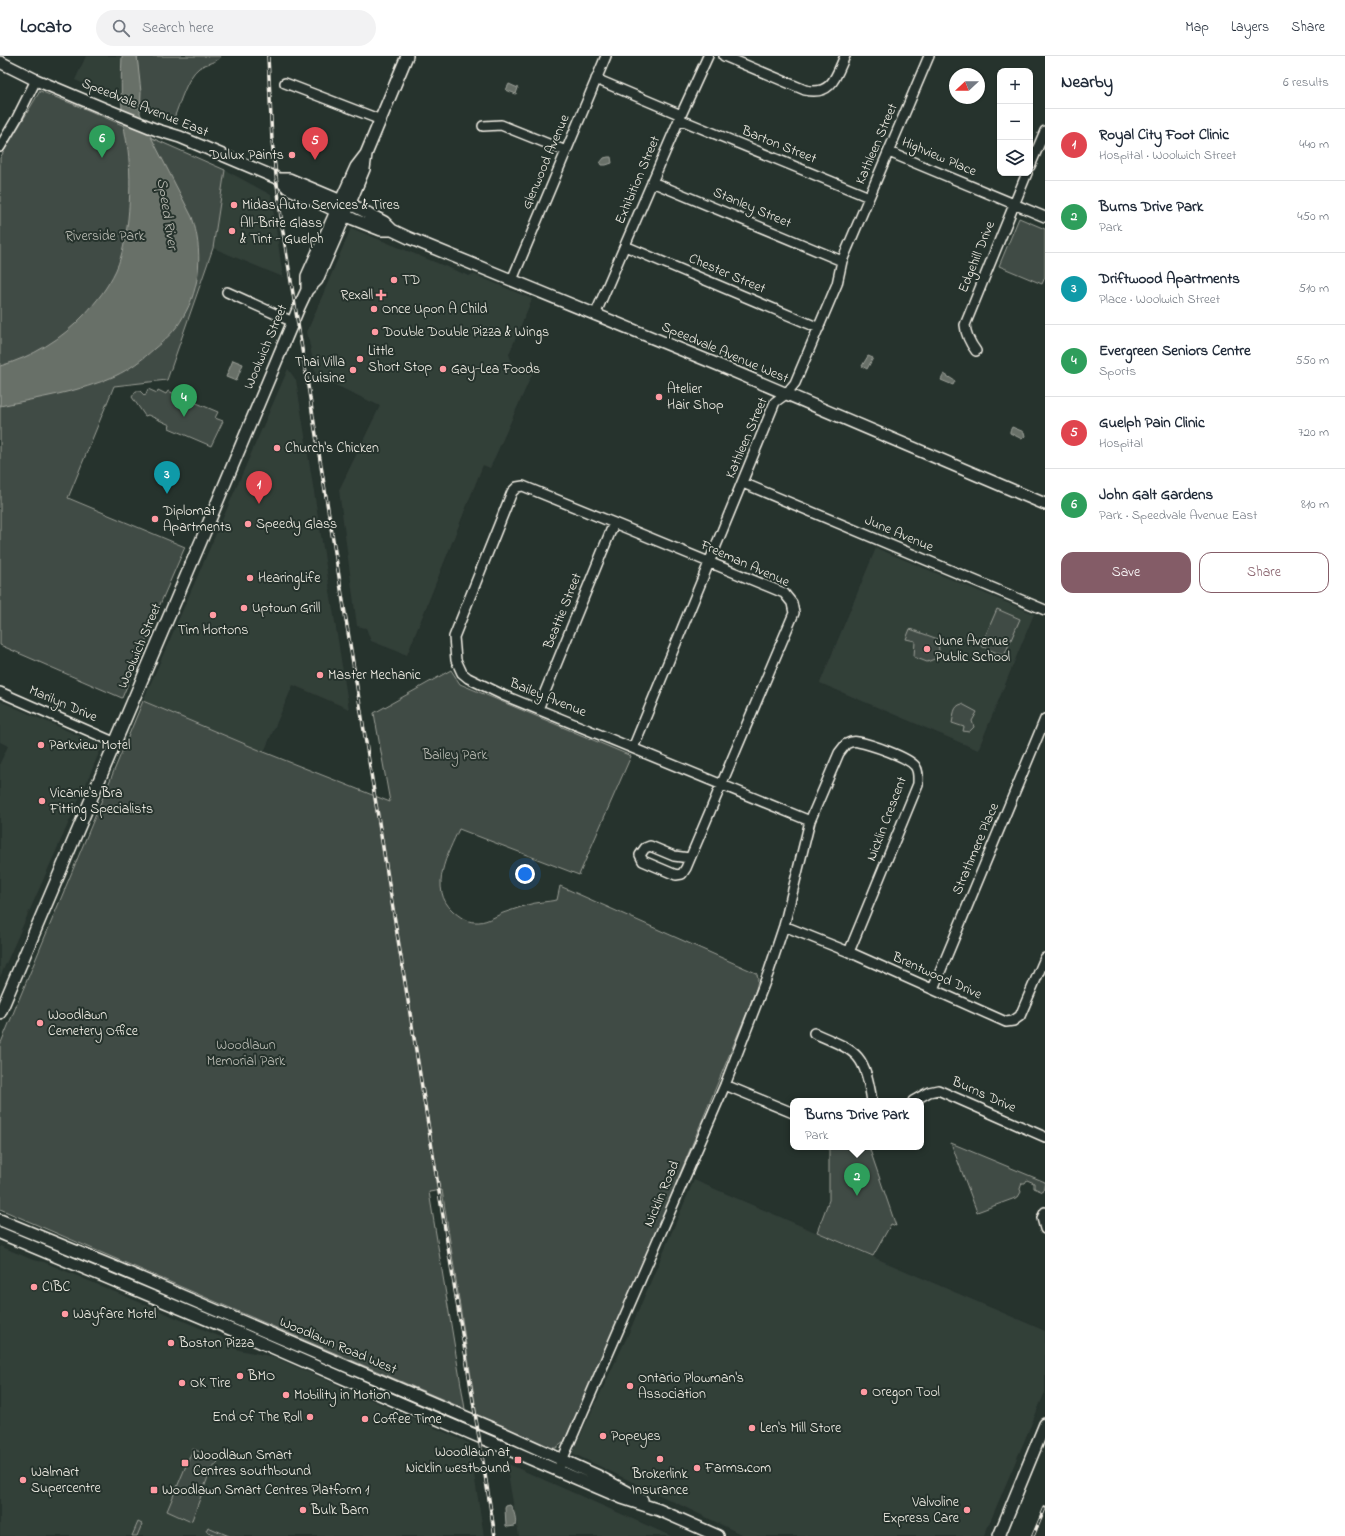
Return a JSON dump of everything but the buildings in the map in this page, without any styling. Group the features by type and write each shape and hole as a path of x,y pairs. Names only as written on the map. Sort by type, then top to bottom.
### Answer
{"main road":[{"name":"Woolwich Street","path":"0,1013 293,322 307,290 317,280 344,208 356,167 366,154 407,56"},
{"name":"Speedvale Avenue East","path":"0,62 36,80 105,109 157,130 180,137 279,179 288,188 344,208"},
{"name":"Speedvale Avenue West","path":"344,208 384,222 392,230 1045,503"},
{"name":"Woodlawn Road West","path":"0,1220 228,1315 503,1433 598,1476 659,1510 718,1536"},
{"name":"Woodlawn Road West","path":"0,1233 237,1332 400,1404 622,1498 659,1510"},
{"path":"999,1536 1045,1424"}],"street":[{"name":"Glenwood Avenue","path":"512,280 606,56"},
{"name":"Exhibition Street","path":"595,315 680,117 708,56"},
{"path":"724,56 805,90 820,92 831,84 844,56"},
{"name":"Kathleen Street","path":"633,748 708,562 743,483 775,402 786,394 795,383 819,328 837,284 842,261 929,56"},
{"name":"Barton Street","path":"596,79 680,117 869,197"},
{"path":"0,147 17,118 36,80"},
{"path":"286,83 381,120"},
{"path":"483,126 501,125 566,151"},
{"path":"1033,159 1045,131"},
{"name":"Highview Place","path":"889,152 1045,217"},
{"name":"Edgehill Drive","path":"976,351 966,333 965,325 1026,176"},
{"name":"Stanley Street","path":"652,182 842,261"},
{"name":"Chester Street","path":"625,246 819,328"},
{"path":"227,292 293,322"},
{"name":"June Avenue","path":"743,483 1045,610"},
{"name":"Freeman Avenue","path":"517,488 523,486 708,562 784,594 792,603 794,614 686,868 682,874 676,875 643,861 640,856 645,848 650,846 674,856 690,858"},
{"name":"Bailey Avenue","path":"517,488 512,492 454,637 454,652 462,673 468,678 503,695 810,821"},
{"name":"Beattie Street","path":"538,709 614,523"},
{"name":"Marilyn Drive","path":"0,692 114,742"},
{"name":"Strathmere Place","path":"933,989 1045,719"},
{"name":"Nicklin Crescent","path":"784,926 810,821 839,753 846,744 858,741 894,753 909,760 915,766 918,774 918,784 849,952"},
{"name":"Brentwood Drive","path":"784,926 849,952 996,1019 1006,1022 1013,1021 1020,1016 1045,958"},
{"name":"Nicklin Road","path":"558,1471 725,1084 768,974 784,926"},
{"path":"814,1033 848,1048 858,1057 866,1070 871,1098"},
{"path":"725,1084 790,1112"},
{"name":"Burns Drive","path":"918,1098 929,1092 938,1090 1045,1137"},
{"path":"1045,1212 1042,1218 1045,1229"}],"shaded area":[{"path":"86,56 122,56 122,100 75,80"},
{"path":"225,170 271,195 283,277 213,248"},
{"path":"351,228 469,276 473,274 532,299 509,354 512,363 533,372 490,468 483,465 407,655 371,641 366,628 357,626 339,490 380,406 316,376 307,332"},
{"path":"288,369 296,380 349,709 293,685 264,752 143,701"},
{"name":"June Avenue Public School","path":"876,548 1034,614 978,750 820,683"},
{"path":"0,701 102,746 0,977 0,763 8,746 0,742"},
{"path":"694,1180 1045,1331 1045,1392 984,1536 745,1536 572,1453 628,1335"},
{"path":"0,1246 33,1260 44,1262 221,1337 239,1350 274,1357 469,1443 484,1536 0,1536"},
{"path":"506,1463 671,1536 519,1536"}],"green space":[{"path":"137,56 221,56 217,60 202,66 195,72 184,91 174,118 141,106"},
{"name":"Riverside Park","path":"40,91 88,110 225,170 213,248 167,380 114,386 68,498 185,547 148,632 122,698 0,645 0,158"},
{"path":"1019,218 1045,229 1045,277 1042,284 999,266"},
{"path":"148,389 157,393 158,390 166,394 168,391 218,412 215,418 223,421 211,446 169,428 170,425 148,415 145,416 132,397 136,391 140,391 145,396"},
{"path":"997,609 1020,619 1004,656 981,646"},
{"path":"910,629 938,639 939,652 937,658 927,662 914,657 915,641 906,639"},
{"name":"Woodlawn Memorial Park","path":"451,670 460,684 631,756 579,875 459,829 442,871 441,882 442,892 446,902 453,911 469,921 482,922 527,905 557,900 560,886 756,973 758,976 757,985 748,1010 616,1328 564,1442 556,1448 547,1448 477,1416 442,1190 429,1192 465,1409 0,1209 0,1045 143,701 264,752 390,802 374,713"},
{"path":"962,704 977,712 972,721 974,727 969,732 963,731 964,727 952,723 955,709"},
{"path":"951,1143 1045,1182 1043,1192 1034,1188 1034,1183 1027,1180 1025,1183 1022,1183 1020,1189 1021,1192 1018,1197 977,1212"},
{"path":"829,1150 870,1150 896,1226 891,1224 873,1256 817,1232 829,1200"},
{"path":"193,1449 215,1458 218,1463 211,1469 192,1520 189,1521 167,1511"},
{"path":"138,1522 142,1524 137,1536 132,1536"},
{"path":"208,1527 229,1536 217,1536 206,1531"}],"water":[{"name":"Speed River","path":"122,56 137,56 141,92 140,113 192,217 196,230 199,255 197,281 194,293 183,317 174,330 136,364 126,370 102,382 58,394 0,406 0,366 24,358 46,346 75,324 106,288 121,257 127,227 130,194 128,150 122,111"},
{"path":"509,84 518,88 516,94 506,90"},
{"path":"611,157 612,163 601,165 600,163 604,158"},
{"path":"868,356 873,358 867,369 862,366"},
{"path":"233,360 243,364 236,381 226,377"},
{"path":"944,374 955,381 953,385 941,380"},
{"path":"1012,427 1024,432 1025,436 1022,439 1010,433"},
{"path":"510,1505 514,1512 516,1524 515,1526 508,1527 506,1526 505,1508 506,1506"}],"railway":[{"path":"268,56 272,141 282,226 495,1536"},
{"path":"1033,1536 1045,1508"}],"place":[{"name":"Dulux Paints","path":"292,155"},
{"name":"John Galt Gardens","path":"102,158"},
{"name":"Guelph Pain Clinic","path":"315,160"},
{"name":"Midas Auto Services & Tires","path":"234,205"},
{"name":"All-Brite Glass & Tint - Guelph","path":"232,231"},
{"name":"TD","path":"394,280"},
{"name":"Rexall","path":"381,295"},
{"name":"Once Upon A Child","path":"374,309"},
{"name":"Double Double Pizza & Wings","path":"375,332"},
{"name":"Little Short Stop","path":"360,359"},
{"name":"Gay-Lea Foods","path":"443,369"},
{"name":"Thai Villa Cuisine","path":"353,370"},
{"name":"Atelier Hair Shop","path":"659,397"},
{"name":"Evergreen Seniors Centre","path":"184,417"},
{"name":"Church's Chicken","path":"277,448"},
{"name":"Driftwood Apartments","path":"167,494"},
{"name":"Royal City Foot Clinic","path":"259,504"},
{"name":"Diplomat Apartments","path":"155,519"},
{"name":"Speedy Glass","path":"248,524"},
{"name":"HearingLife","path":"250,578"},
{"name":"Uptown Grill","path":"244,608"},
{"name":"Tim Hortons","path":"213,615"},
{"name":"June Avenue Public School","path":"927,649"},
{"name":"Master Mechanic","path":"320,675"},
{"name":"Parkview Motel","path":"41,745"},
{"name":"Vicanie's Bra Fitting Specialists","path":"42,801"},
{"name":"Woodlawn Cemetery Office","path":"40,1023"},
{"name":"Burns Drive Park","path":"857,1196"},
{"name":"CIBC","path":"34,1287"},
{"name":"Wayfare Motel","path":"65,1314"},
{"name":"Boston Pizza","path":"171,1343"},
{"name":"BMO","path":"240,1376"},
{"name":"OK Tire","path":"182,1383"},
{"name":"Ontario Plowman's Association","path":"630,1386"},
{"name":"Oregon Tool","path":"864,1392"},
{"name":"Mobility in Motion","path":"286,1395"},
{"name":"End Of The Roll","path":"310,1417"},
{"name":"Coffee Time","path":"365,1419"},
{"name":"Len's Mill Store","path":"752,1428"},
{"name":"Popeyes","path":"603,1436"},
{"name":"Brokerlink Insurance","path":"660,1459"},
{"name":"Woodlawn at Nicklin westbound","path":"518,1460"},
{"name":"Woodlawn Smart Centres southbound","path":"185,1463"},
{"name":"Farms.com","path":"697,1468"},
{"name":"Walmart Supercentre","path":"23,1480"},
{"name":"Woodlawn Smart Centres Platform 1","path":"154,1490"},
{"name":"Bulk Barn","path":"303,1510"},
{"name":"Valvoline Express Care","path":"967,1510"}],"park label":[{"name":"Bailey Park","path":"455,755"}]}
